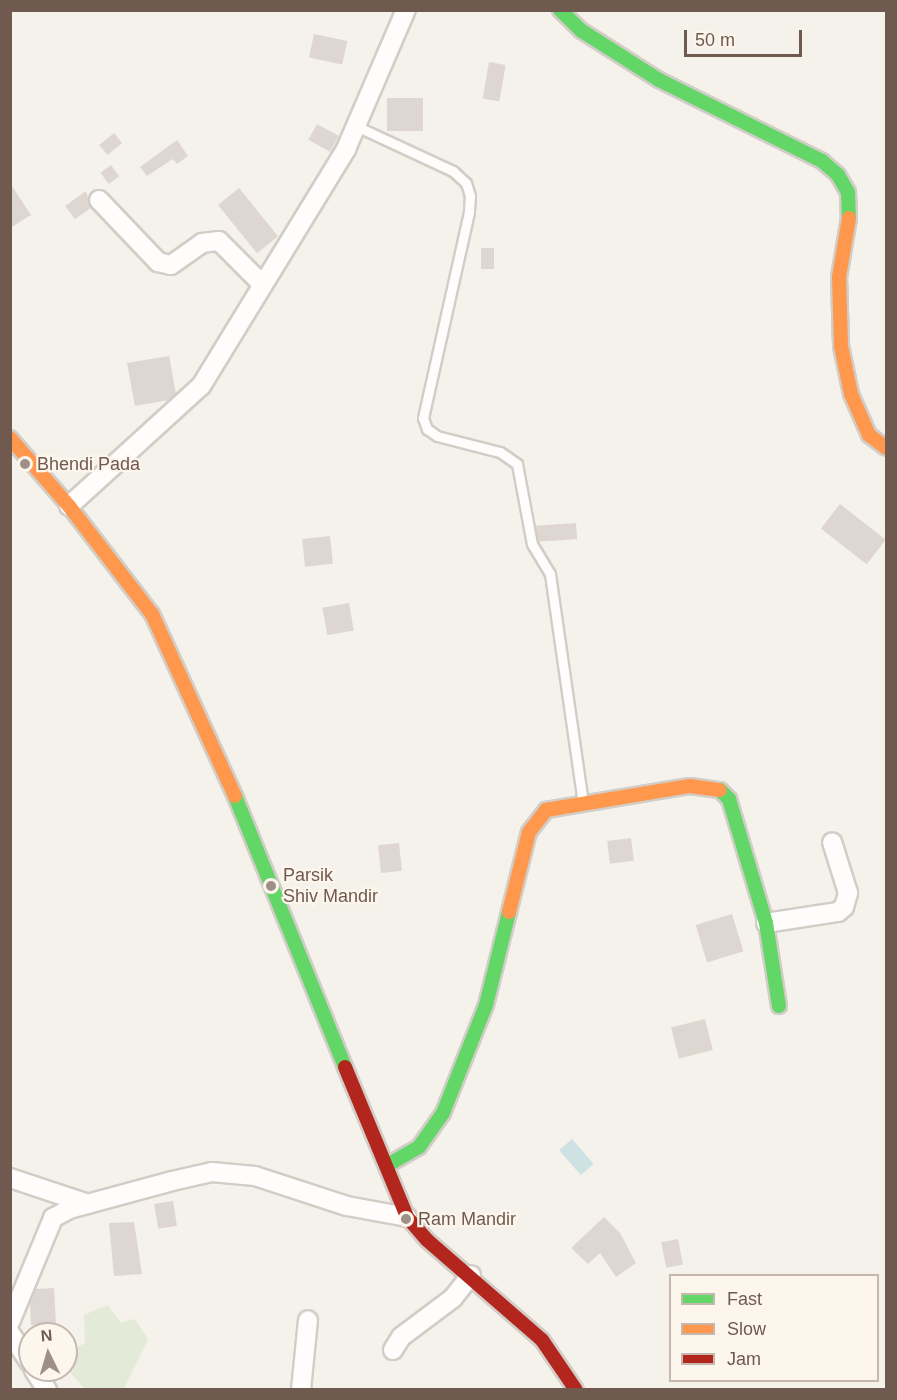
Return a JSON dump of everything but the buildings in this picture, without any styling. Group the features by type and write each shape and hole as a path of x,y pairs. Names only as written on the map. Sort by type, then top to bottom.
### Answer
{"street":[{"path":"69,506 201,386 356,126 406,10"},
{"path":"560,10 582,31 659,80 822,161 838,175 848,192 850,212 839,277 841,346 850,394 869,435 886,448"},
{"path":"99,200 158,262 171,265 202,243 219,241 263,285"},
{"path":"10,438 69,506 152,614 215,748 407,1217 427,1240 471,1275 542,1340 576,1389"},
{"path":"386,1166 419,1147 443,1113 486,1005 529,832 536,819 546,810 583,802 690,786 722,790 729,799 766,923 779,1006"},
{"path":"766,923 838,912 844,907 848,892 832,842"},
{"path":"10,1322 53,1218 88,1204 212,1172 255,1176 346,1206 407,1217"},
{"path":"10,1178 88,1204"},
{"path":"393,1350 401,1337 453,1298 471,1275"},
{"path":"301,1389 308,1320"}],"lane":[{"path":"356,126 453,171 466,183 470,196 469,212 423,418 427,429 437,436 500,452 517,464 532,544 550,574 583,802"}],"green space":[{"path":"108,1305 121,1323 135,1319 148,1339 124,1389 85,1389 78,1381 78,1347 85,1343 84,1315"}],"shaded area":[{"path":"572,1139 594,1164 581,1175 559,1150"}],"traffic: fast":[{"path":"560,10 582,31 659,80 822,161 838,175 848,192 849,218"},
{"path":"720,790 729,799 766,923 779,1006"},
{"path":"235,796 345,1067"},
{"path":"386,1166 419,1147 443,1113 486,1005 509,912"}],"traffic: slow":[{"path":"849,218 839,277 841,346 851,394 869,435 886,448"},
{"path":"10,438 69,506 152,614 235,796"},
{"path":"509,912 529,832 546,810 690,786 720,790"}],"traffic: jam":[{"path":"345,1067 407,1217 427,1240 542,1340 576,1390"}],"place":[{"name":"Bhendi Pada","path":"25,464"},
{"name":"Parsik Shiv Mandir","path":"271,886"},
{"name":"Ram Mandir","path":"406,1219"}]}
